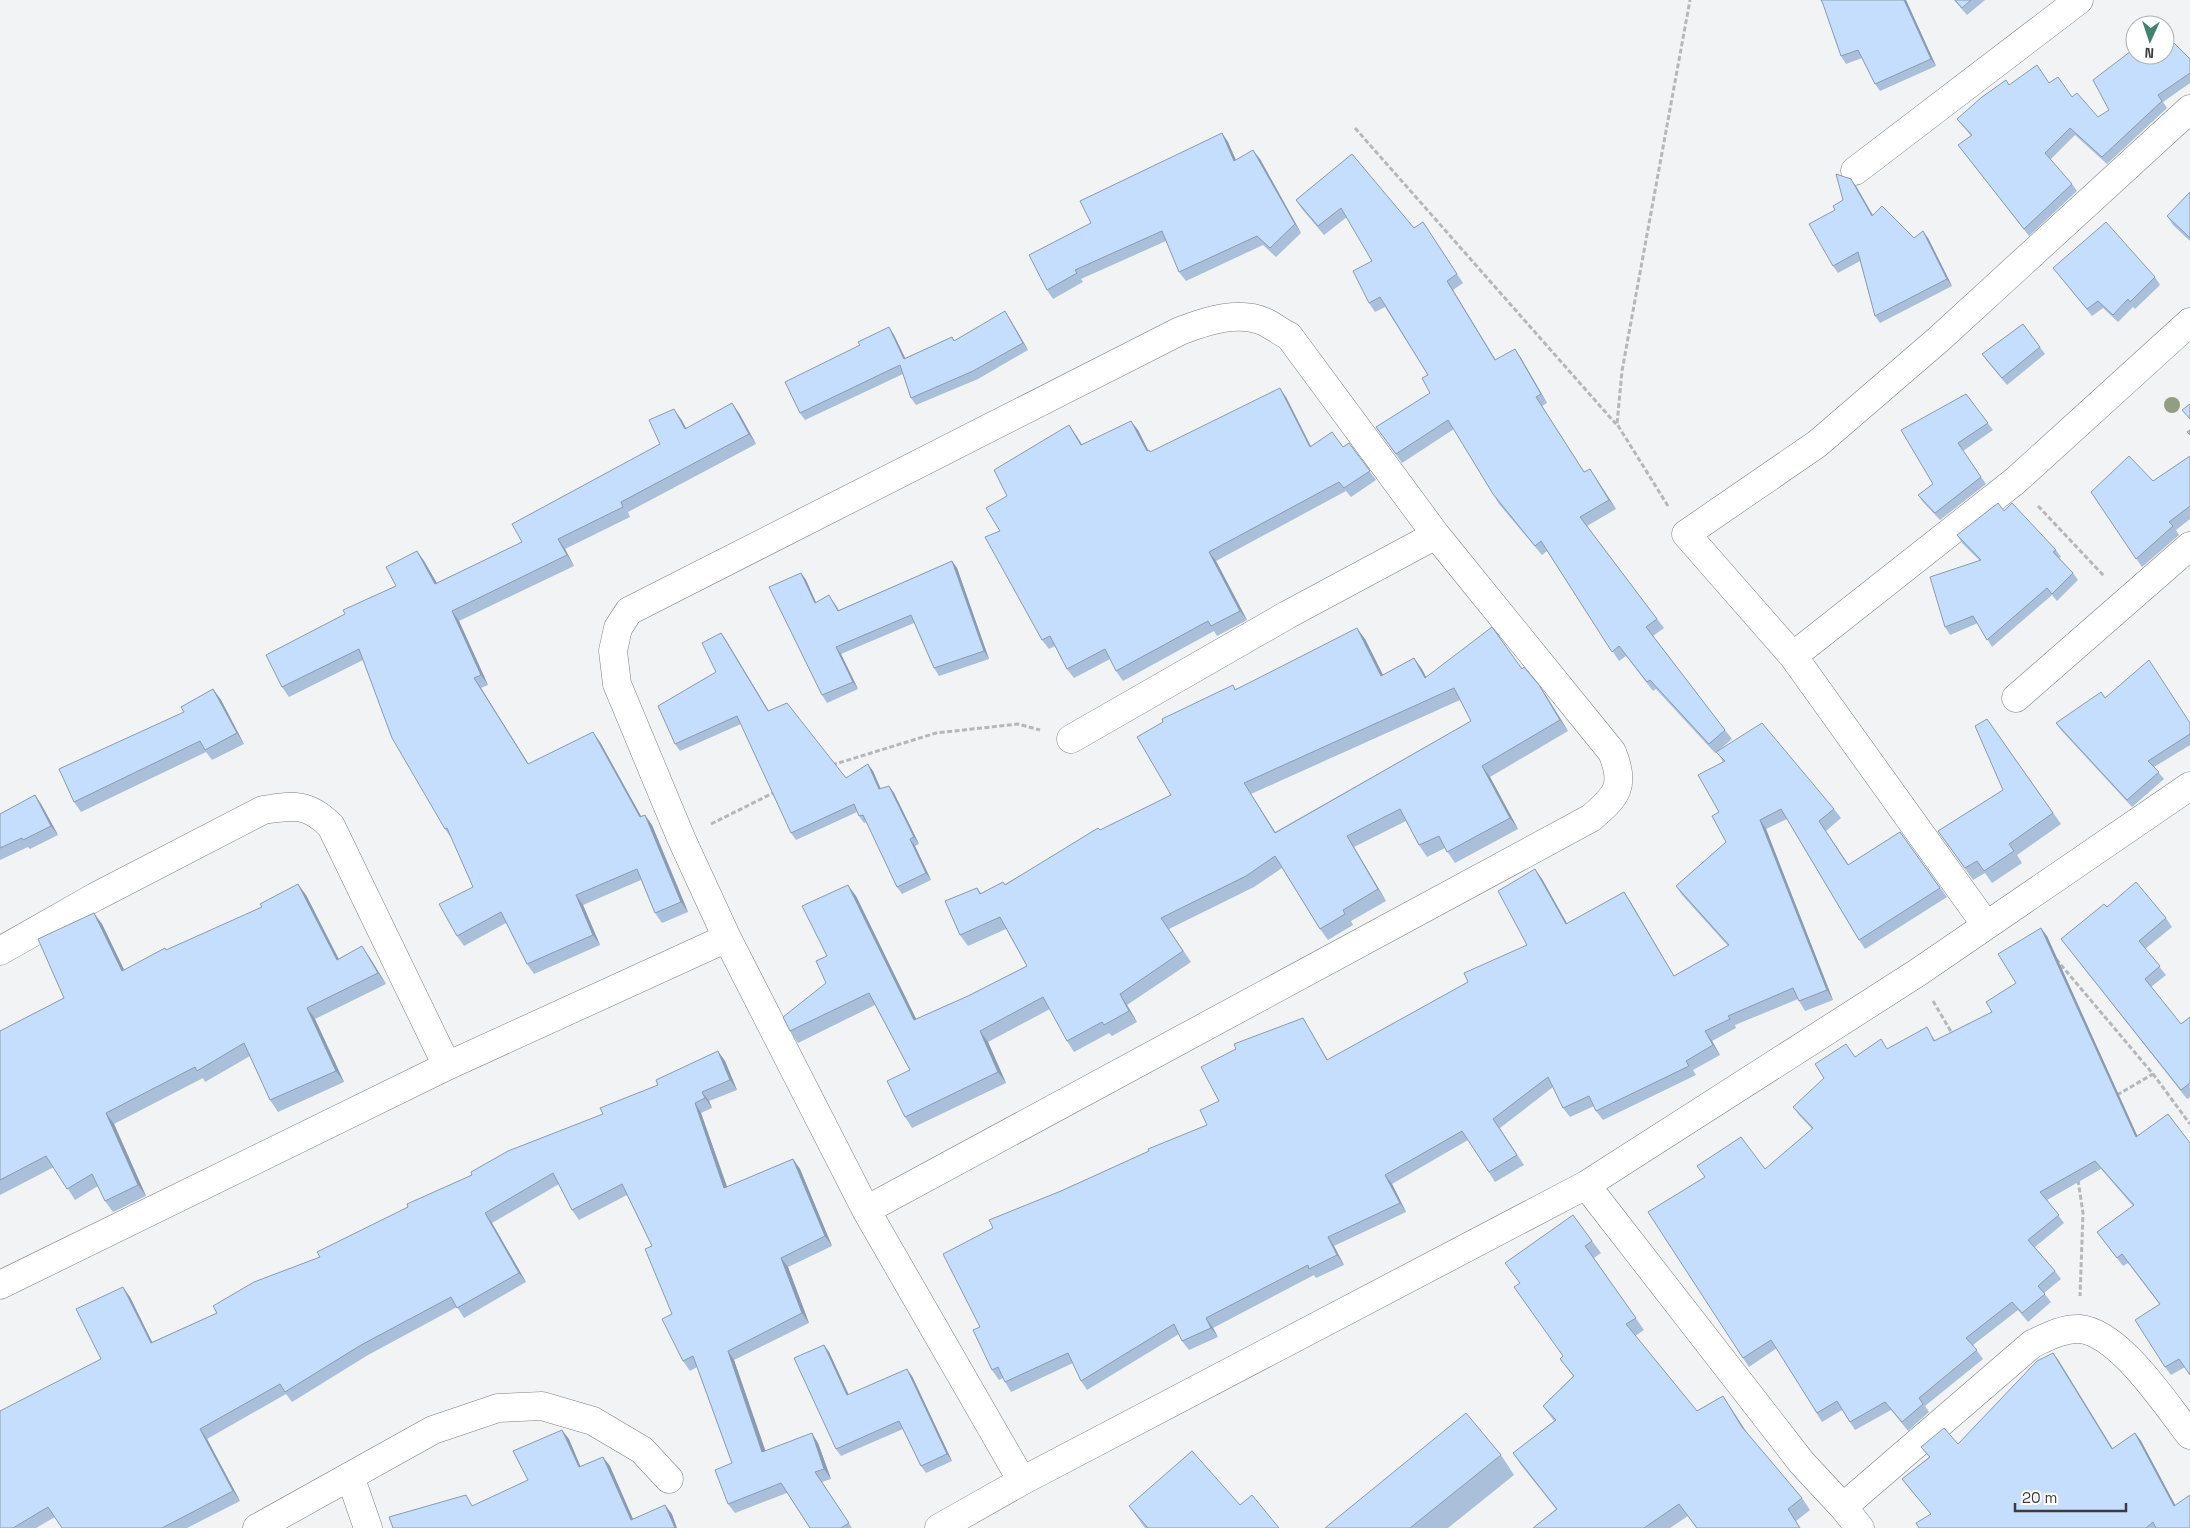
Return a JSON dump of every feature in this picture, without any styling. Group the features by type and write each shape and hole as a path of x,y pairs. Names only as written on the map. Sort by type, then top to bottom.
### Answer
{"street":[{"path":"1855,171 2079,0"},
{"path":"1986,925 1793,656 1686,534 1817,444 1939,339 2190,109"},
{"path":"866,1210 1591,818 1612,800 1620,784 1619,769 1612,752 1436,535 1289,336 1263,321 1240,318 1213,319 1180,331 629,612 618,628 613,651 617,684 681,838 727,938 866,1210 1022,1481"},
{"path":"1793,656 2015,481 2190,322"},
{"path":"1071,739 1287,615 1436,535"},
{"path":"2016,698 2190,546"},
{"path":"939,1528 1022,1481 1586,1185 1917,973 1986,925 2188,793"},
{"path":"0,951 95,897 263,810 290,806 311,809 331,826 447,1066"},
{"path":"0,1285 447,1066 727,938"},
{"path":"1586,1185 1802,1462 1860,1528"},
{"path":"1843,1507 2032,1344 2056,1332 2079,1329 2094,1332 2126,1354 2190,1435"},
{"path":"257,1528 433,1430 498,1408 542,1406 593,1421 642,1450 670,1479"},
{"path":"350,1476 368,1528"}],"path":[{"path":"1617,424 1622,371 1690,0"},
{"path":"1354,128 1617,424 1686,534"},
{"path":"2015,481 2126,601"},
{"path":"826,766 936,734 1018,724 1071,739"},
{"path":"681,838 784,788"},
{"path":"2053,956 2153,1074 2190,1124"},
{"path":"1917,973 1956,1040"},
{"path":"2110,1099 2153,1074"},
{"path":"2072,1173 2078,1181 2083,1213 2079,1329"}],"building":[{"path":"1821,0 1904,0 1931,59 1875,84 1858,50 1841,56"},
{"path":"1955,0 1971,0 1962,8"},
{"path":"2175,44 2190,59 2190,73 2158,95 2162,101 2102,157 2070,128 2045,153 2072,184 2024,229 1958,145 1972,135 1957,119 1982,97 2006,80 2009,85 2037,65 2049,83 2058,77 2072,97 2077,93 2098,117 2109,110 2093,80 2125,56 2125,65 2175,65"},
{"path":"1222,133 1234,161 1253,150 1295,224 1270,248 1257,236 1179,272 1162,231 1075,270 1077,273 1047,290 1029,255 1091,223 1080,201"},
{"path":"1352,154 1414,228 1423,222 1457,274 1447,281 1495,360 1515,349 1541,394 1536,397 1584,472 1590,469 1609,500 1580,517 1657,619 1646,627 1725,730 1709,744 1650,680 1647,682 1619,646 1612,652 1541,541 1535,546 1493,494 1448,420 1396,454 1376,427 1430,393 1422,378 1428,375 1380,297 1369,303 1353,271 1372,261 1341,208 1318,226 1296,200"},
{"path":"1836,174 1851,179 1872,216 1882,206 1914,238 1923,231 1947,279 1875,316 1858,252 1833,266 1809,224 1835,210 1833,206 1843,200"},
{"path":"2190,192 2190,238 2167,216"},
{"path":"2106,222 2155,277 2130,302 2128,299 2113,315 2098,301 2087,309 2053,268"},
{"path":"1005,311 1023,343 973,371 911,398 900,365 800,413 785,382 860,345 858,342 889,327 904,359 952,337 954,341"},
{"path":"2023,324 2040,347 2002,378 1982,354"},
{"path":"1280,388 1310,447 1332,432 1343,447 1349,443 1370,471 1344,488 1339,482 1209,552 1240,611 1211,626 1208,621 1116,671 1105,649 1067,669 1050,636 1042,640 985,537 1000,531 986,508 1007,496 994,470 1069,425 1081,445 1131,421 1147,451 1149,450 1150,452"},
{"path":"1966,394 1988,423 1958,443 1981,477 1935,513 1918,495 1933,484 1901,430"},
{"path":"732,403 749,434 621,502 623,507 558,539 567,555 452,611 481,675 474,678 528,764 593,732 640,817 645,815 681,902 655,913 637,869 576,895 593,935 527,964 501,912 457,936 439,904 473,887 447,828 445,829 392,738 359,649 282,687 266,655 345,614 343,610 396,586 386,567 417,551 435,584 522,542 512,524 660,444 649,420 674,409 685,429"},
{"path":"2190,404 2190,419 2182,410"},
{"path":"2129,456 2153,481 2190,456 2190,506 2169,522 2173,526 2136,559 2091,492"},
{"path":"1998,503 2004,511 2012,503 2056,550 2053,552 2073,573 2052,594 2047,588 1987,640 1973,616 1945,627 1930,577 1981,560 1957,535"},
{"path":"952,561 984,651 934,668 911,615 836,647 853,682 822,695 769,587 801,573 815,603 829,595 838,611"},
{"path":"1492,627 1522,669 1524,667 1539,685 1560,720 1482,766 1510,818 1447,852 1439,836 1419,845 1400,809 1347,836 1378,889 1343,910 1345,914 1320,929 1275,856 1246,876 1161,918 1183,951 1120,994 1129,1011 1104,1025 1102,1022 1067,1041 1043,997 980,1031 998,1072 905,1117 887,1081 910,1070 869,993 790,1031 783,1017 826,983 816,961 827,956 802,906 848,885 914,1020 968,996 1027,966 1000,917 960,935 945,901 977,888 980,894 1003,882 1005,885 1098,828 1100,830 1171,795 1137,737 1163,722 1162,719 1233,685 1235,690 1357,628 1381,676 1414,658 1425,678","holes":["1454,688 1471,721 1275,833 1244,783"]},
{"path":"721,633 768,711 787,703 846,778 868,764 879,789 889,786 914,837 910,839 926,873 897,887 863,815 859,816 854,804 791,833 737,716 675,744 658,706 716,672 702,643"},
{"path":"2149,660 2190,723 2190,734 2148,761 2159,772 2127,800 2056,723 2101,692 2105,698"},
{"path":"213,689 237,733 205,750 200,741 74,802 59,769 184,712 181,707"},
{"path":"1987,719 2053,813 2009,844 2014,851 1984,871 1977,861 1965,868 1938,831 2003,790 1975,726"},
{"path":"1762,723 1834,809 1819,821 1848,865 1900,832 1940,888 1859,940 1781,809 1760,820 1827,990 1799,1001 1793,988 1728,1016 1730,1019 1705,1031 1713,1045 1686,1061 1689,1066 1596,1111 1589,1096 1563,1108 1548,1077 1493,1119 1517,1155 1489,1172 1462,1131 1385,1175 1400,1203 1328,1237 1337,1255 1309,1269 1308,1265 1206,1318 1211,1328 1182,1341 1174,1324 1081,1381 1068,1353 1005,1382 998,1367 992,1370 973,1330 980,1327 943,1254 993,1228 989,1220 1061,1191 1149,1151 1148,1149 1207,1125 1200,1110 1219,1101 1201,1067 1236,1049 1234,1044 1303,1018 1327,1060 1468,982 1464,973 1527,945 1498,891 1535,869 1566,924 1624,892 1674,976 1729,945 1676,886 1726,842 1712,816 1719,812 1698,775 1725,761 1716,752"},
{"path":"35,795 51,826 23,840 22,838 0,848 0,814"},
{"path":"2136,882 2166,918 2139,941 2160,966 2145,979 2181,1024 2190,1017 2190,1083 2181,1090 2061,939 2104,904 2107,907"},
{"path":"298,884 337,960 362,946 378,973 307,1008 336,1071 270,1100 244,1043 197,1071 195,1067 106,1113 138,1185 105,1201 92,1174 67,1189 46,1156 0,1180 0,1031 64,998 38,939 94,913 122,971 165,948 166,950 262,907 260,904"},
{"path":"2041,928 2136,1137 2168,1114 2190,1143 2190,1375 2179,1359 2165,1367 2135,1320 2160,1304 2122,1254 2117,1258 2097,1232 2134,1205 2095,1161 2040,1192 2059,1215 2028,1240 2055,1271 2038,1286 2045,1294 2022,1313 2012,1302 1966,1338 1977,1350 1919,1398 1923,1404 1902,1422 1885,1402 1850,1422 1837,1401 1817,1413 1771,1340 1743,1358 1648,1212 1705,1177 1697,1166 1741,1137 1765,1169 1813,1128 1793,1107 1824,1078 1815,1064 1846,1044 1855,1057 1881,1039 1887,1049 1927,1027 1934,1041 1992,1012 1986,1002 2016,983 1998,954"},
{"path":"718,1051 730,1080 702,1092 705,1098 695,1103 724,1188 793,1159 825,1236 781,1258 802,1313 728,1351 762,1452 812,1433 824,1469 815,1472 849,1523 841,1528 810,1528 781,1483 728,1504 715,1470 732,1463 693,1356 683,1361 662,1319 672,1314 645,1249 652,1246 622,1184 572,1210 553,1173 485,1213 519,1273 457,1308 451,1297 361,1345 285,1392 280,1384 200,1429 233,1491 162,1528 62,1528 48,1507 13,1528 0,1528 0,1411 101,1359 76,1309 123,1287 151,1343 217,1313 213,1306 254,1282 320,1257 317,1252 408,1207 407,1204 472,1175 471,1172 508,1151 603,1114 600,1108 658,1085 656,1080"},
{"path":"1573,1215 1592,1241 1585,1246 1636,1318 1626,1324 1697,1411 1723,1396 1742,1427 1802,1498 1788,1509 1800,1528 1697,1528 1679,1504 1644,1528 1533,1528 1557,1509 1513,1453 1556,1420 1543,1406 1574,1376 1560,1359 1563,1356 1514,1287 1520,1283 1505,1263"},
{"path":"824,1345 847,1395 907,1369 947,1454 921,1466 899,1421 836,1449 794,1358"},
{"path":"2053,1353 2112,1449 2135,1433 2174,1506 2190,1495 2190,1528 2156,1528 2153,1522 2146,1528 1919,1528 1916,1523 1931,1514 1902,1479 1930,1457 1921,1447 1944,1428 1958,1444 2037,1361"},
{"path":"1466,1413 1501,1455 1410,1528 1325,1528"},
{"path":"562,1430 579,1467 603,1457 631,1520 665,1505 675,1528 393,1528 389,1517 466,1495 472,1506 528,1480 513,1451"},
{"path":"1192,1451 1240,1505 1252,1495 1279,1528 1148,1528 1129,1506"}]}
